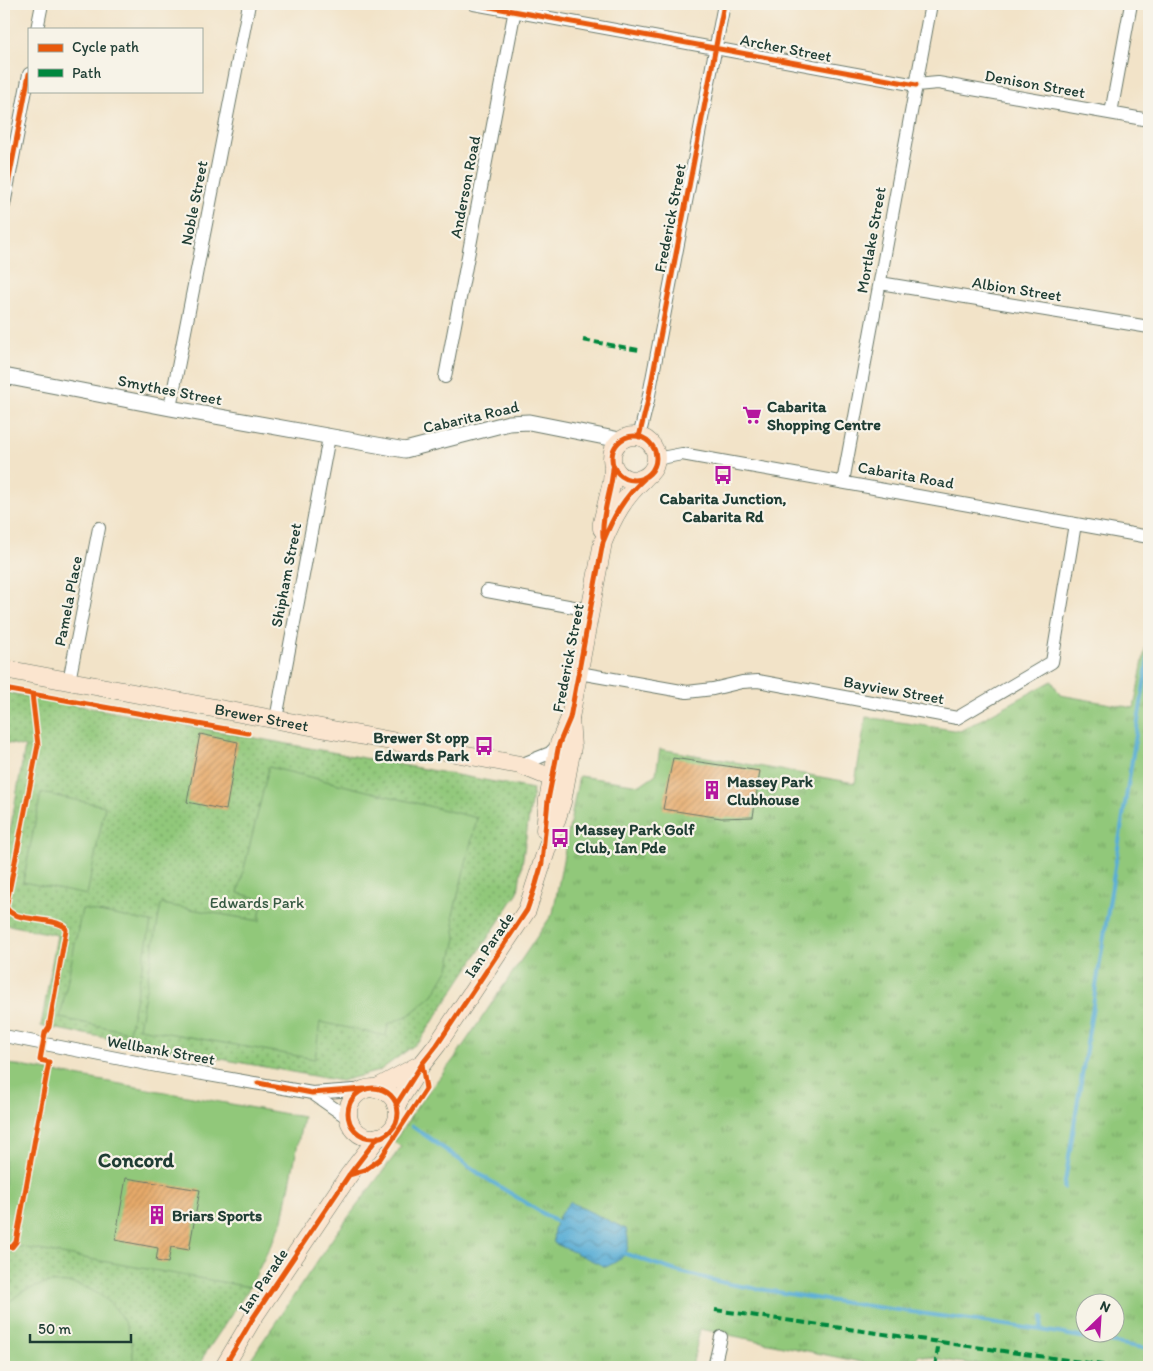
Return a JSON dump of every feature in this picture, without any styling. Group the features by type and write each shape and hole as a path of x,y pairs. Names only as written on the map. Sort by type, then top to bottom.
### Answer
{"main road":[{"path":"632,436 648,441 651,444 656,459 653,470 644,479 637,481 623,478 613,468 611,462 612,451 620,440 632,436"},
{"name":"Frederick Street","path":"603,542 602,523 612,482 613,468"},
{"name":"Frederick Street","path":"552,778 559,744 570,718 603,542 613,517 621,504 631,490 644,479"},
{"name":"Brewer Street","path":"4,669 520,765 552,778"},
{"name":"Ian Parade","path":"396,1105 527,910 562,802 572,747 570,718"},
{"path":"552,778 570,759"},
{"name":"Ian Parade","path":"542,863 552,778"},
{"name":"Ian Parade","path":"372,1089 422,1064"},
{"path":"372,1089 388,1094 396,1105 398,1113 392,1129 378,1138 363,1136 352,1125 348,1110 355,1096 372,1089"},
{"name":"Ian Parade","path":"350,1175 352,1125"},
{"name":"Ian Parade","path":"224,1367 253,1318 350,1175 378,1138"}],"street":[{"path":"37,28 42,4"},
{"name":"Noble Street","path":"170,408 249,4"},
{"name":"Archer Street","path":"474,4 515,7 716,48 916,85"},
{"name":"Frederick Street","path":"638,437 648,400 724,4"},
{"name":"Mortlake Street","path":"844,482 931,4"},
{"path":"1112,113 1132,4"},
{"name":"Anderson Road","path":"445,377 515,7"},
{"path":"4,205 28,79"},
{"name":"Denison Street","path":"916,85 938,83 1149,120"},
{"name":"Albion Street","path":"880,283 1149,327"},
{"name":"Smythes Street","path":"4,376 329,437"},
{"name":"Cabarita Road","path":"329,437 405,450 509,423 529,422 620,440"},
{"name":"Shipham Street","path":"276,719 329,437"},
{"name":"Cabarita Road","path":"656,459 682,454 1149,537"},
{"name":"Bayview Street","path":"579,673 688,692 758,681 957,718 1052,662 1075,524"},
{"name":"Pamela Place","path":"69,681 99,528"},
{"path":"486,590 590,610"},
{"path":"520,765 550,753 559,744"},
{"name":"Wellbank Street","path":"4,1036 149,1065 312,1094 372,1089"},
{"name":"Wellbank Street","path":"312,1094 352,1125"},
{"path":"714,1367 721,1337"}],"green space":[{"path":"1149,634 1149,1367 1008,1367 956,1362 918,1355 915,1367 885,1367 700,1329 692,1367 249,1367 250,1360 335,1235 401,1147 394,1142 419,1104 454,1059 553,913 579,776 640,785 656,774 660,749 855,783 866,717 960,731 1052,681 1060,695 1134,708"},
{"name":"Edwards Park","path":"4,692 533,789 518,892 420,1041 379,1071 341,1081 41,1026 57,935 4,924 4,864 25,747 4,742"},
{"path":"269,767 477,818 453,915 456,938 449,968 433,995 409,1015 388,1024 386,1036 320,1022 315,1059 139,1028 161,904 260,921 260,912 264,900 238,893"},
{"path":"41,793 105,806 87,895 23,882"},
{"path":"82,909 151,922 129,1032 60,1018"},
{"path":"4,1063 303,1117 283,1220 250,1287 4,1244"},
{"path":"4,1243 191,1273 250,1287 203,1357 201,1367 4,1367"},
{"path":"48,1283 75,1284 101,1296 111,1305 120,1315 126,1326 133,1352 133,1367 4,1367 4,1306 23,1291"}],"water":[{"path":"570,1202 626,1229 628,1248 623,1257 606,1267 554,1243 555,1226 562,1211"}],"building":[{"path":"200,734 238,742 226,810 187,802"},
{"name":"Massey Park Clubhouse","path":"673,758 760,771 753,817 721,818 663,809"},
{"name":"Briars Sports","path":"126,1178 200,1190 189,1250 171,1247 168,1263 156,1261 158,1248 115,1240"}],"waterway":[{"path":"1064,1188 1149,653"},
{"path":"412,1126 484,1177 560,1224"},
{"path":"623,1253 676,1271 729,1284 826,1300 1041,1330 1149,1349"},
{"path":"1041,1330 1043,1317"}],"marked path":[{"path":"583,340 639,350"},
{"path":"715,1310 1116,1367"},
{"path":"935,1367 939,1342"}],"cycle path":[{"path":"474,4 916,85"},
{"path":"639,437 648,400 724,4"},
{"path":"4,205 28,79"},
{"path":"638,436 650,442 655,449 656,458 655,467 650,474 643,479 630,480 622,477 615,470 612,454 615,446 622,439 638,436"},
{"path":"603,537 604,519 613,468"},
{"path":"396,1105 527,910 542,863 548,800 559,744 570,718 603,542 620,508 644,479"},
{"path":"4,689 248,733"},
{"path":"4,1247 12,1247 16,1242 49,1062 40,1060 45,1033 49,1027 66,930 65,927 51,921 16,915 6,907 38,745 32,694"},
{"path":"349,1175 365,1170 380,1159 426,1089 422,1064"},
{"path":"258,1083 312,1093 364,1089"},
{"path":"373,1088 382,1090 393,1099 398,1113 396,1122 387,1133 373,1138 364,1136 353,1127 348,1113 350,1104 359,1093 373,1088"},
{"path":"224,1367 253,1318 349,1175 378,1137"}],"place":[{"name":"Cabarita Shopping Centre","path":"752,415"},
{"name":"Cabarita Junction, Cabarita Rd","path":"723,475"},
{"name":"Brewer St opp Edwards Park","path":"484,746"},
{"name":"Massey Park Clubhouse","path":"712,790"},
{"name":"Massey Park Golf Club, Ian Pde","path":"560,838"},
{"name":"Briars Sports","path":"157,1215"}],"district":[{"name":"Concord","path":"136,1159"}]}
